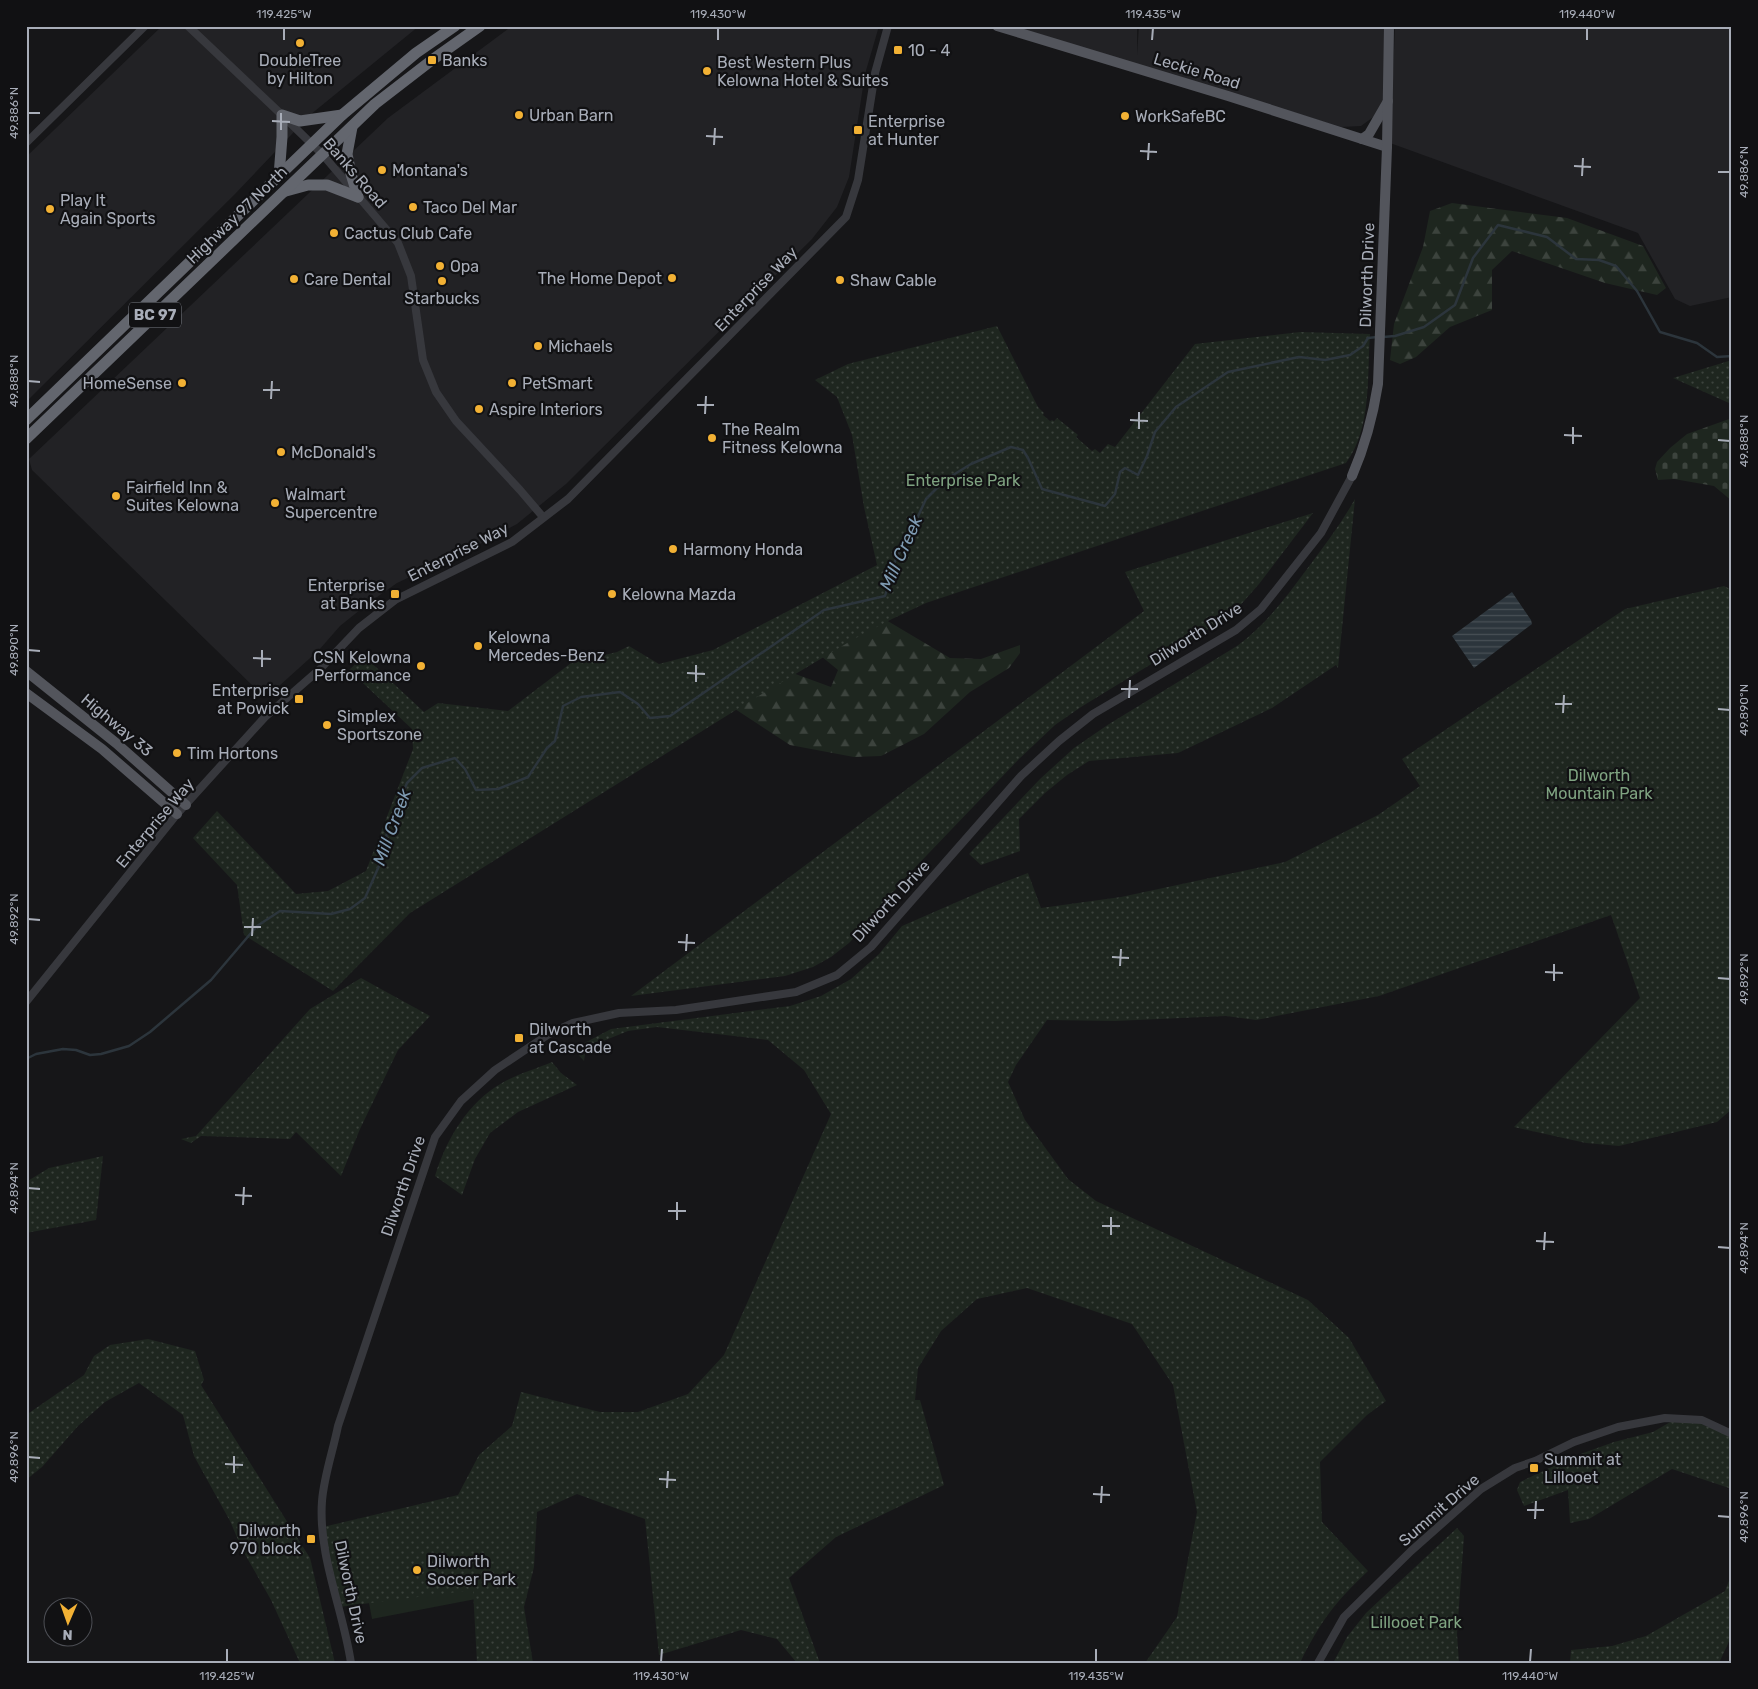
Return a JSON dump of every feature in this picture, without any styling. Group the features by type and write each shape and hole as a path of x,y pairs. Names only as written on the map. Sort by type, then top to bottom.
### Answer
{"highway":[{"name":"Highway 97 North","path":"26,420 342,115 416,52 455,26"},
{"name":"Highway 97 North","path":"26,439 375,104 480,26"},
{"path":"279,176 282,115 300,121 342,115"},
{"path":"352,127 348,154 351,174 358,196"},
{"path":"284,192 308,185 327,186 358,196"}],"main road":[{"name":"Leckie Road","path":"997,26 1228,96 1387,148"},
{"name":"Dilworth Drive","path":"1352,476 1373,414 1378,384 1387,148 1389,26"},
{"path":"1362,139 1369,134 1388,101"},
{"name":"Highway 33","path":"26,671 116,743 186,805"},
{"name":"Highway 33","path":"26,693 102,749 178,814"}],"street":[{"path":"26,143 145,26"},
{"name":"Banks Road","path":"188,26 323,155 398,243 411,276 423,360 436,392 456,421 520,490 543,518"},
{"name":"Enterprise Way","path":"26,1002 178,814 265,717 320,669 360,628 395,600 512,542 568,499 846,217 858,180 875,73 888,26"},
{"name":"Dilworth Drive","path":"351,1663 349,1644 326,1556 322,1500 338,1426 435,1137 461,1102 495,1070 549,1034 573,1023 619,1013 676,1010 796,992 837,975 872,947 1021,776 1060,741 1092,714 1236,630 1261,609 1321,533 1352,476"},
{"name":"Summit Drive","path":"1318,1663 1344,1617 1411,1552 1481,1489 1515,1468 1535,1461 1574,1442 1618,1427 1665,1418 1702,1420 1732,1434"}],"shaded area":[{"path":"162,26 419,26 310,115 235,194 26,402 26,157"},
{"path":"512,26 879,26 865,74 849,177 837,207 812,239 566,484 517,524 476,546 397,583 340,626 319,650 269,694 258,691 32,470 29,459 388,118"},
{"path":"1013,26 1137,26 1137,55 1139,26 1385,26 1384,101 1376,115 1361,126 1341,127"},
{"path":"1395,26 1732,26 1732,297 1690,306 1675,299 1638,233 1390,143"},
{"path":"1512,592 1532,624 1474,668 1452,636"}],"green space":[{"path":"1452,203 1567,218 1643,246 1666,288 1657,295 1605,283 1512,251 1492,270 1492,310 1450,327 1416,357 1400,364 1390,360 1394,324 1423,247 1430,211"},
{"name":"Enterprise Park","path":"997,326 1038,407 1044,413 1043,415 1050,421 1054,421 1057,418 1078,435 1076,437 1092,451 1095,449 1100,453 1108,444 1115,447 1195,344 1300,332 1370,334 1367,401 1360,434 1346,463 926,603 854,639 752,700 410,913 333,991 244,935 237,885 193,838 217,811 296,894 328,891 366,871 413,749 412,729 349,670 364,656 424,712 438,703 508,711 571,663 617,652 629,646 659,664 713,650 877,565 864,507 852,435 837,397 815,380 848,364"},
{"path":"1732,360 1732,402 1729,403 1673,378"},
{"path":"1732,418 1732,501 1714,486 1674,479 1658,480 1655,469 1657,462 1670,448 1687,434"},
{"path":"1355,499 1338,668 1336,665 1272,708 1178,753 1089,761 1067,775 1045,793 1019,819 1020,851 981,865 969,854 1040,779 1074,748 1109,724 1237,646 1257,629 1275,610 1299,579 1332,535"},
{"path":"1313,513 1259,584 1237,609 1220,622 1081,707 1055,725 1019,759 905,878 849,943 831,957 813,967 785,976 631,996 1144,611 1125,572"},
{"name":"Dilworth Mountain Park","path":"1724,586 1732,590 1732,1109 1717,1122 1619,1146 1586,1143 1514,1127 1640,998 1611,915 1379,996 1256,1020 1226,1016 1115,1021 1047,1020 1016,1065 1008,1082 1025,1120 1068,1179 1096,1201 1308,1300 1349,1338 1386,1401 1367,1415 1320,1462 1322,1522 1368,1571 1329,1613 1300,1663 1145,1663 1177,1617 1197,1512 1173,1385 1132,1324 1027,1288 977,1299 941,1331 918,1368 915,1400 920,1400 944,1485 836,1537 789,1578 820,1663 797,1663 777,1639 741,1630 659,1655 645,1519 577,1494 537,1512 534,1567 524,1607 533,1663 477,1663 473,1590 339,1607 323,1527 458,1495 479,1455 512,1426 521,1392 600,1412 638,1412 688,1394 724,1355 831,1114 804,1070 768,1040 657,1027 628,1031 586,1048 584,1061 573,1049 611,1029 790,1006 821,996 851,979 879,954 902,926 1028,873 1041,908 1121,897 1285,862 1378,815 1420,786 1402,759 1625,609"},
{"path":"849,598 950,658 981,659 1020,645 1020,653 1009,668 970,692 924,734 881,756 854,757 790,745 735,709 790,672 831,687 838,670 793,633"},
{"path":"361,978 430,1016 398,1050 360,1129 341,1176 296,1132 290,1139 201,1136 191,1143 181,1139 196,1136 310,1009"},
{"path":"552,1062 561,1073 577,1085 518,1112 490,1133 475,1159 462,1195 435,1176 452,1136 479,1100 508,1080"},
{"path":"103,1156 96,1220 26,1233 26,1182 49,1168"},
{"path":"148,1339 195,1351 204,1380 201,1385 310,1558 335,1663 300,1663 271,1600 242,1549 230,1521 194,1456 183,1415 139,1383 105,1402 78,1426 42,1467 26,1480 26,1415 84,1375 94,1356 110,1345"},
{"path":"1686,1418 1732,1436 1732,1489 1672,1469 1589,1519 1570,1523 1568,1490 1524,1506 1517,1490 1520,1482 1575,1456 1614,1442 1653,1432 1672,1421"},
{"name":"Dilworth Soccer Park","path":"461,1520 476,1599 372,1619 357,1540"},
{"name":"Lillooet Park","path":"1457,1528 1464,1536 1457,1634 1459,1663 1333,1663 1347,1637 1366,1613"},
{"path":"1732,1573 1732,1635 1719,1663 1570,1663 1571,1650 1612,1646 1646,1636 1725,1591"}],"waterway":[{"name":"Mill Creek","path":"1383,337 1395,336 1424,327 1455,305 1473,258 1498,225 1547,237 1576,259 1599,260 1616,266 1637,291 1660,332 1697,343 1717,357 1732,356"},
{"name":"Mill Creek","path":"26,1059 36,1054 63,1049 76,1050 90,1055 129,1046 150,1032 211,980 257,926 280,911 331,914 350,909 365,898 379,866 389,825 407,783 422,768 455,758 465,769 476,790 498,789 528,777 547,748 555,741 563,706 581,697 620,692 638,704 650,718 670,716 824,610 885,596 896,558 907,540 926,499 945,480 971,464 1011,447 1023,450 1042,489 1105,506 1115,494 1120,472 1125,468 1138,475 1155,432 1176,407 1228,372 1299,357 1325,360 1350,355 1363,346 1368,338 1377,337"}],"place":[{"name":"DoubleTree by Hilton","path":"300,43"},
{"name":"10 - 4","path":"898,50"},
{"name":"Banks","path":"432,60"},
{"name":"Best Western Plus Kelowna Hotel & Suites","path":"707,71"},
{"name":"Urban Barn","path":"519,115"},
{"name":"WorkSafeBC","path":"1125,116"},
{"name":"Enterprise at Hunter","path":"858,130"},
{"name":"Montana's","path":"382,170"},
{"name":"Taco Del Mar","path":"413,207"},
{"name":"Play It Again Sports","path":"50,209"},
{"name":"Cactus Club Cafe","path":"334,233"},
{"name":"Opa","path":"440,266"},
{"name":"The Home Depot","path":"672,278"},
{"name":"Care Dental","path":"294,279"},
{"name":"Shaw Cable","path":"840,280"},
{"name":"Starbucks","path":"442,281"},
{"name":"Michaels","path":"538,346"},
{"name":"HomeSense","path":"182,383"},
{"name":"PetSmart","path":"512,383"},
{"name":"Aspire Interiors","path":"479,409"},
{"name":"The Realm Fitness Kelowna","path":"712,438"},
{"name":"McDonald's","path":"281,452"},
{"name":"Fairfield Inn & Suites Kelowna","path":"116,496"},
{"name":"Walmart Supercentre","path":"275,503"},
{"name":"Harmony Honda","path":"673,549"},
{"name":"Enterprise at Banks","path":"395,594"},
{"name":"Kelowna Mazda","path":"612,594"},
{"name":"Kelowna Mercedes-Benz","path":"478,646"},
{"name":"CSN Kelowna Performance","path":"421,666"},
{"name":"Enterprise at Powick","path":"299,699"},
{"name":"Simplex Sportszone","path":"327,725"},
{"name":"Tim Hortons","path":"177,753"},
{"name":"Dilworth at Cascade","path":"519,1038"},
{"name":"Summit at Lillooet","path":"1534,1468"},
{"name":"Dilworth 970 block","path":"311,1539"},
{"name":"Dilworth Soccer Park","path":"417,1570"}]}
